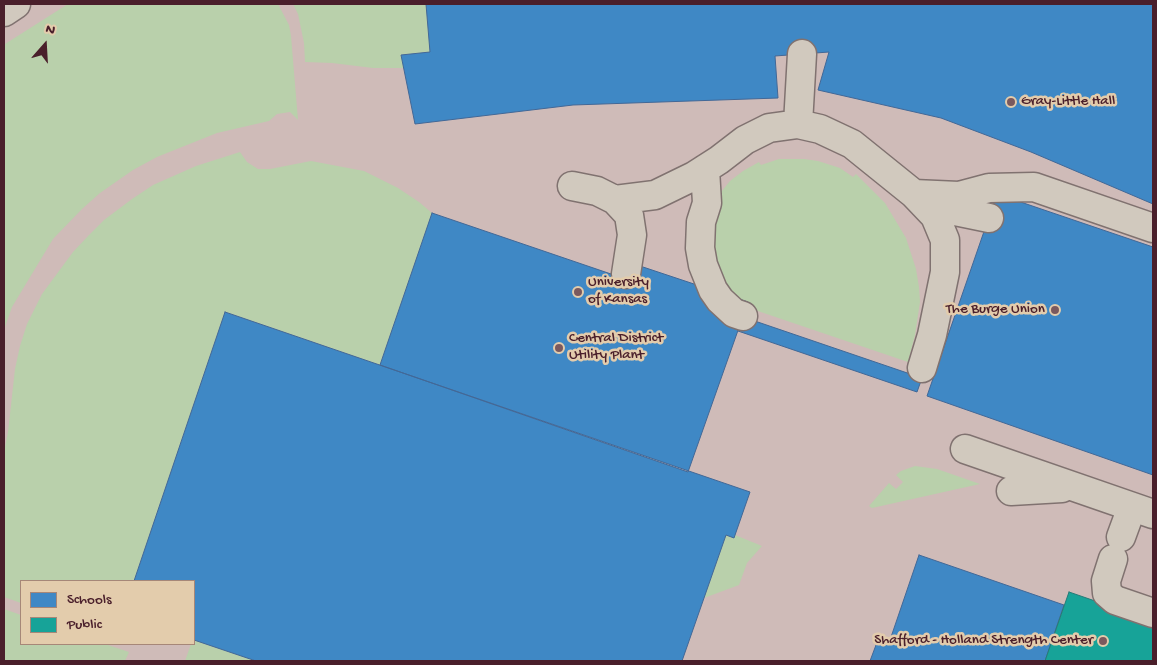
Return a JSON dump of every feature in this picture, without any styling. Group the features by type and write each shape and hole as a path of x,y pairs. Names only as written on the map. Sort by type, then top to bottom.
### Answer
{"street":[{"path":"4,12 16,4"},
{"path":"798,124 802,54"},
{"path":"615,200 654,195 705,169 745,140 769,128 798,124 820,129 852,144 914,194 935,216 945,240"},
{"path":"705,169 707,203 701,222 700,248 703,265 713,290 720,300 734,313 743,316"},
{"path":"572,186 597,191 615,200 629,215 632,235 626,274"},
{"path":"922,368 932,335 945,272 945,240 957,203 989,188 1034,187 1153,228"},
{"path":"632,235 663,191"},
{"path":"914,194 957,203 989,218"},
{"path":"965,449 1143,510 1117,548 1106,580 1107,593 1115,600 1153,613"},
{"path":"1011,491 1075,487"}],"shaded area":[{"name":"University of Kansas","path":"4,4 1153,4 1153,661 4,661"}],"green space":[{"path":"68,4 278,4 289,25 291,36 298,120 290,112 277,114 269,121 217,133 157,157 133,170 100,193 53,239 12,307 4,330 4,43"},
{"path":"293,4 426,4 430,52 401,55 404,68 373,68 305,62 304,43 298,14"},
{"path":"240,152 247,162 258,169 270,169 311,161 364,171 398,188 432,213 380,365 225,312 134,580 20,580 20,603 4,597 4,452 15,369 27,324 42,294 73,252 104,220 153,185 196,166"},
{"path":"779,159 818,161 840,168 853,177 856,174 885,203 906,238 916,269 919,287 920,302 915,335 908,362 746,307 748,302 723,293 708,262 713,206 730,181 743,171 759,162 761,165"},
{"path":"915,466 937,469 980,484 872,508 869,506 889,483 896,489 903,482 896,475"},
{"path":"726,535 734,538 735,535 762,546 747,563 739,585 704,598"},
{"path":"4,609 20,615 20,645 108,645 129,652 125,661 4,661"},
{"path":"195,640 256,661 185,661 191,645 195,645"}],"building: Schools":[{"name":"Gray-Little Hall","path":"426,4 1153,4 1153,204 1031,152 941,118 818,90 829,52 775,56 778,98 573,105 415,124 401,55 430,52"},
{"name":"The Burge Union","path":"997,194 1153,247 1153,475 927,396"},
{"name":"Central District Utility Plant","path":"432,213 611,274 616,258 748,302 688,472 380,365"},
{"path":"225,312 750,492 734,538 726,535 682,661 256,661 195,640 195,580 134,580"},
{"path":"743,317 922,378 917,392 738,331"},
{"path":"919,555 1064,605 1045,661 870,661 879,637 890,640"}],"building: Public":[{"name":"Shafford - Holland Strength Center","path":"1069,592 1153,621 1153,661 1045,661"}],"place":[{"name":"Gray-Little Hall","path":"1011,102"},
{"name":"University of Kansas","path":"578,292"},
{"name":"The Burge Union","path":"1055,310"},
{"name":"Central District Utility Plant","path":"559,348"},
{"name":"Shafford - Holland Strength Center","path":"1103,641"}]}
